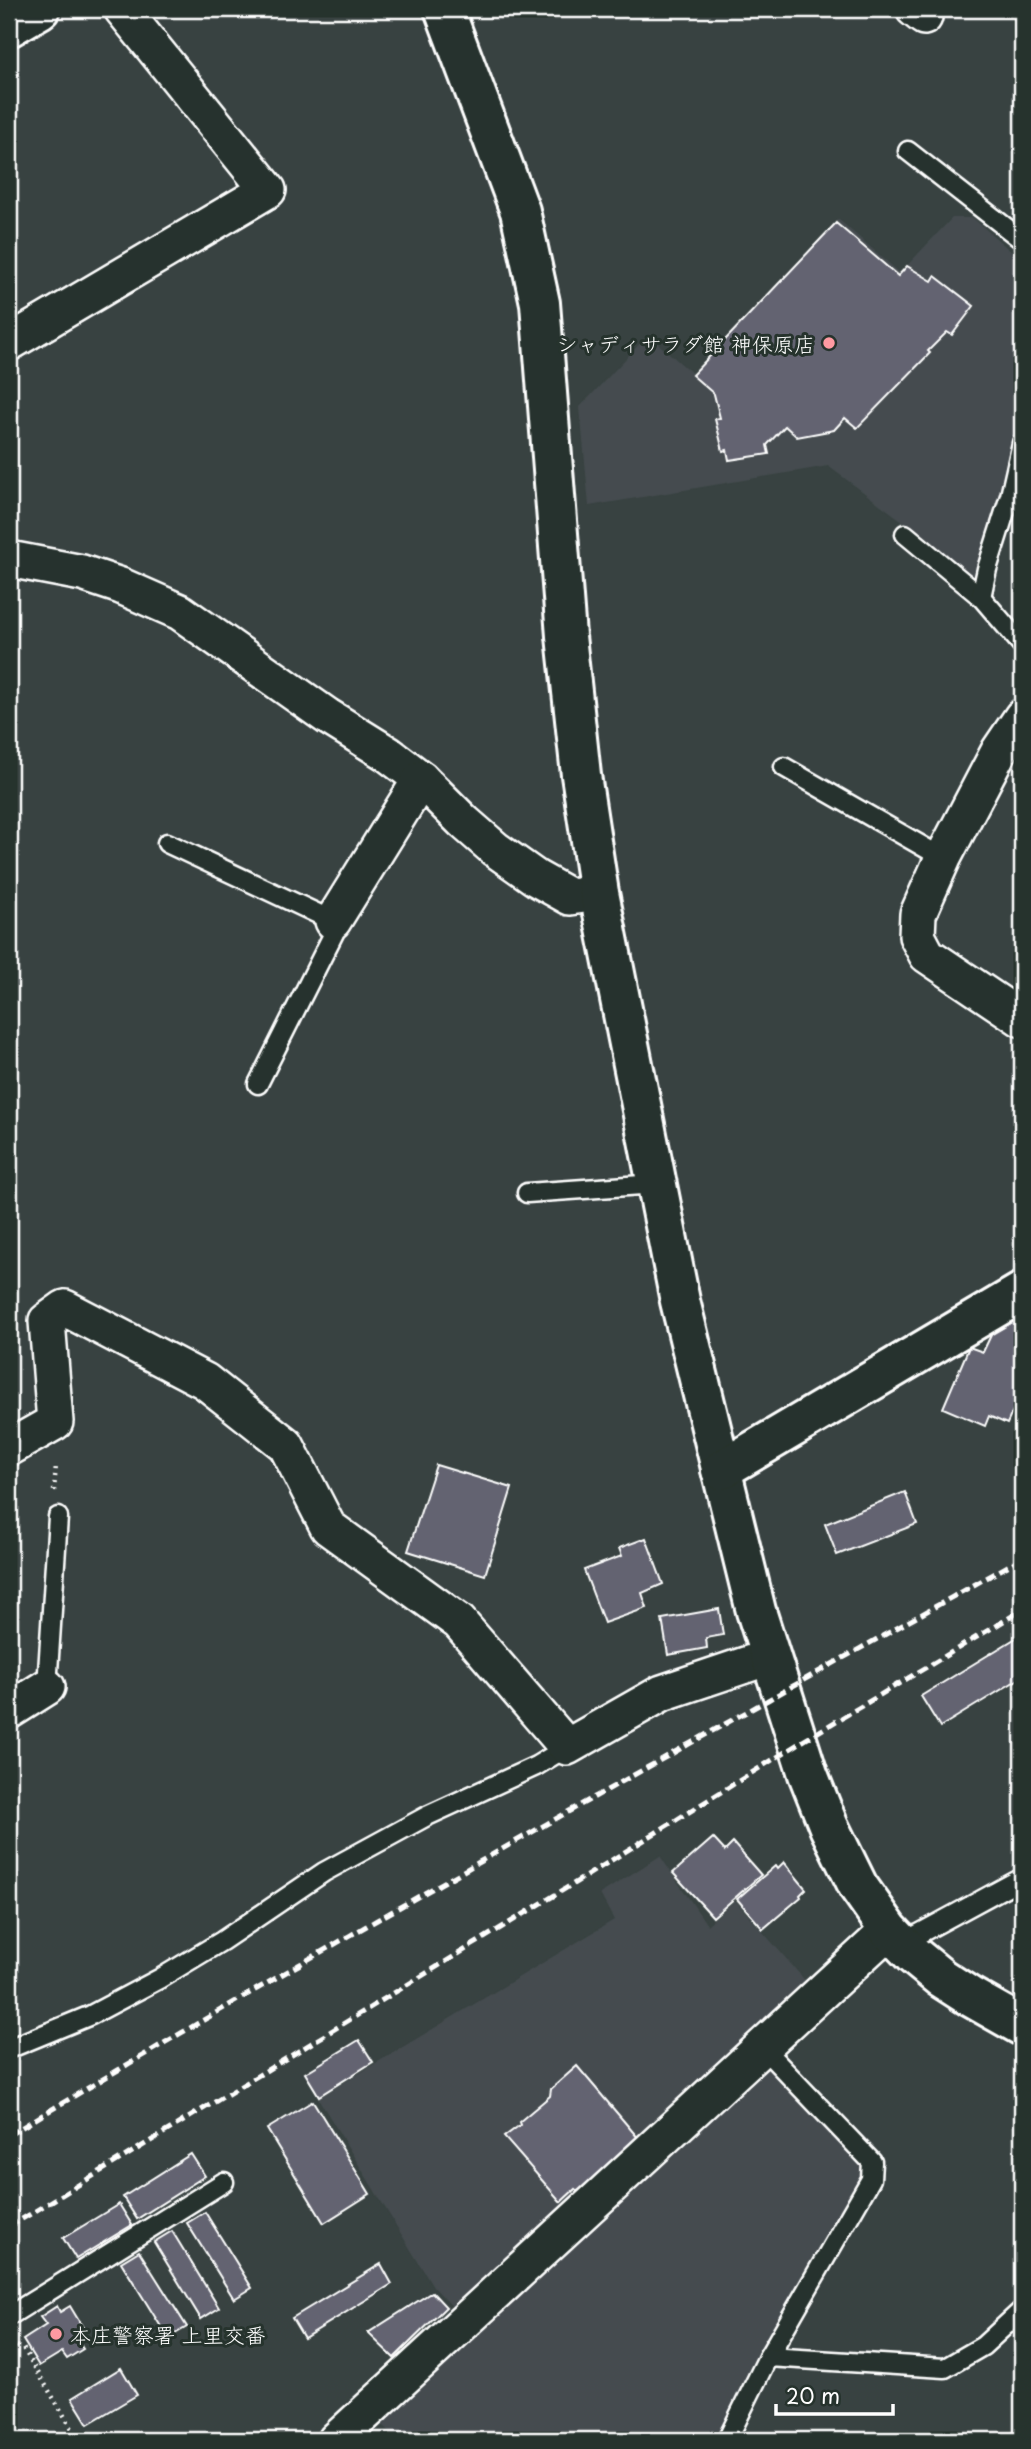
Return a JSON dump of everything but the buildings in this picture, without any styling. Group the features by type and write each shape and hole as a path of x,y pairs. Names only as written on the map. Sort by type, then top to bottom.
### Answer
{"street":[{"path":"9,27 40,9"},
{"path":"9,343 268,190 122,9"},
{"path":"444,9 520,211 540,303 566,636 581,775 599,893 680,1301 769,1657 808,1774 829,1827 858,1886 895,1936 941,1978 1022,2026"},
{"path":"9,559 82,573 121,586 180,612 327,716 388,754 421,779 485,840 536,878 570,897 599,893"},
{"path":"1022,716 999,751 943,858 918,914 917,936 927,955 1022,1019"},
{"path":"333,921 421,779"},
{"path":"721,1470 1022,1292"},
{"path":"9,1448 55,1422 47,1321 65,1308 205,1381 285,1445 328,1527 459,1622 567,1747 662,1693 769,1657"},
{"path":"9,1711 47,1687"},
{"path":"336,2440 763,2048 895,1936"}],"lane":[{"path":"908,151 1022,240"},
{"path":"981,597 986,569 1010,496 1022,443"},
{"path":"905,534 981,597 1022,645"},
{"path":"784,767 943,858"},
{"path":"167,843 333,921 334,933 258,1084"},
{"path":"527,1193 656,1184"},
{"path":"47,1687 58,1517"},
{"path":"13,2047 91,2015 148,1985 222,1941 324,1872 427,1816 536,1766 567,1747"},
{"path":"895,1936 1022,1878"},
{"path":"727,2440 768,2357 872,2179 872,2162 763,2048"},
{"path":"9,2316 224,2182"},
{"path":"768,2357 945,2368 983,2346 1022,2310"}],"path":[{"path":"55,1422 56,1461 52,1509 58,1517"},
{"path":"17,2346 23,2348 79,2440"}],"shaded area":[{"path":"952,218 973,218 1022,261 1022,418 1004,496 976,583 904,522 828,466 589,506 580,407 648,335 693,374 838,219 900,273"},
{"path":"660,1856 707,1925 735,1900 809,1985 745,2044 861,2164 861,2175 766,2338 717,2440 400,2440 378,2421 475,2331 433,2286 318,2098 614,1920 600,1894"}],"railway":[{"path":"9,2135 386,1915 1022,1558"},
{"path":"9,2227 1022,1610"}],"place":[{"name":"シャディサラダ館 神保原店","path":"829,343"},
{"name":"本庄警察署 上里交番","path":"56,2334"}]}
